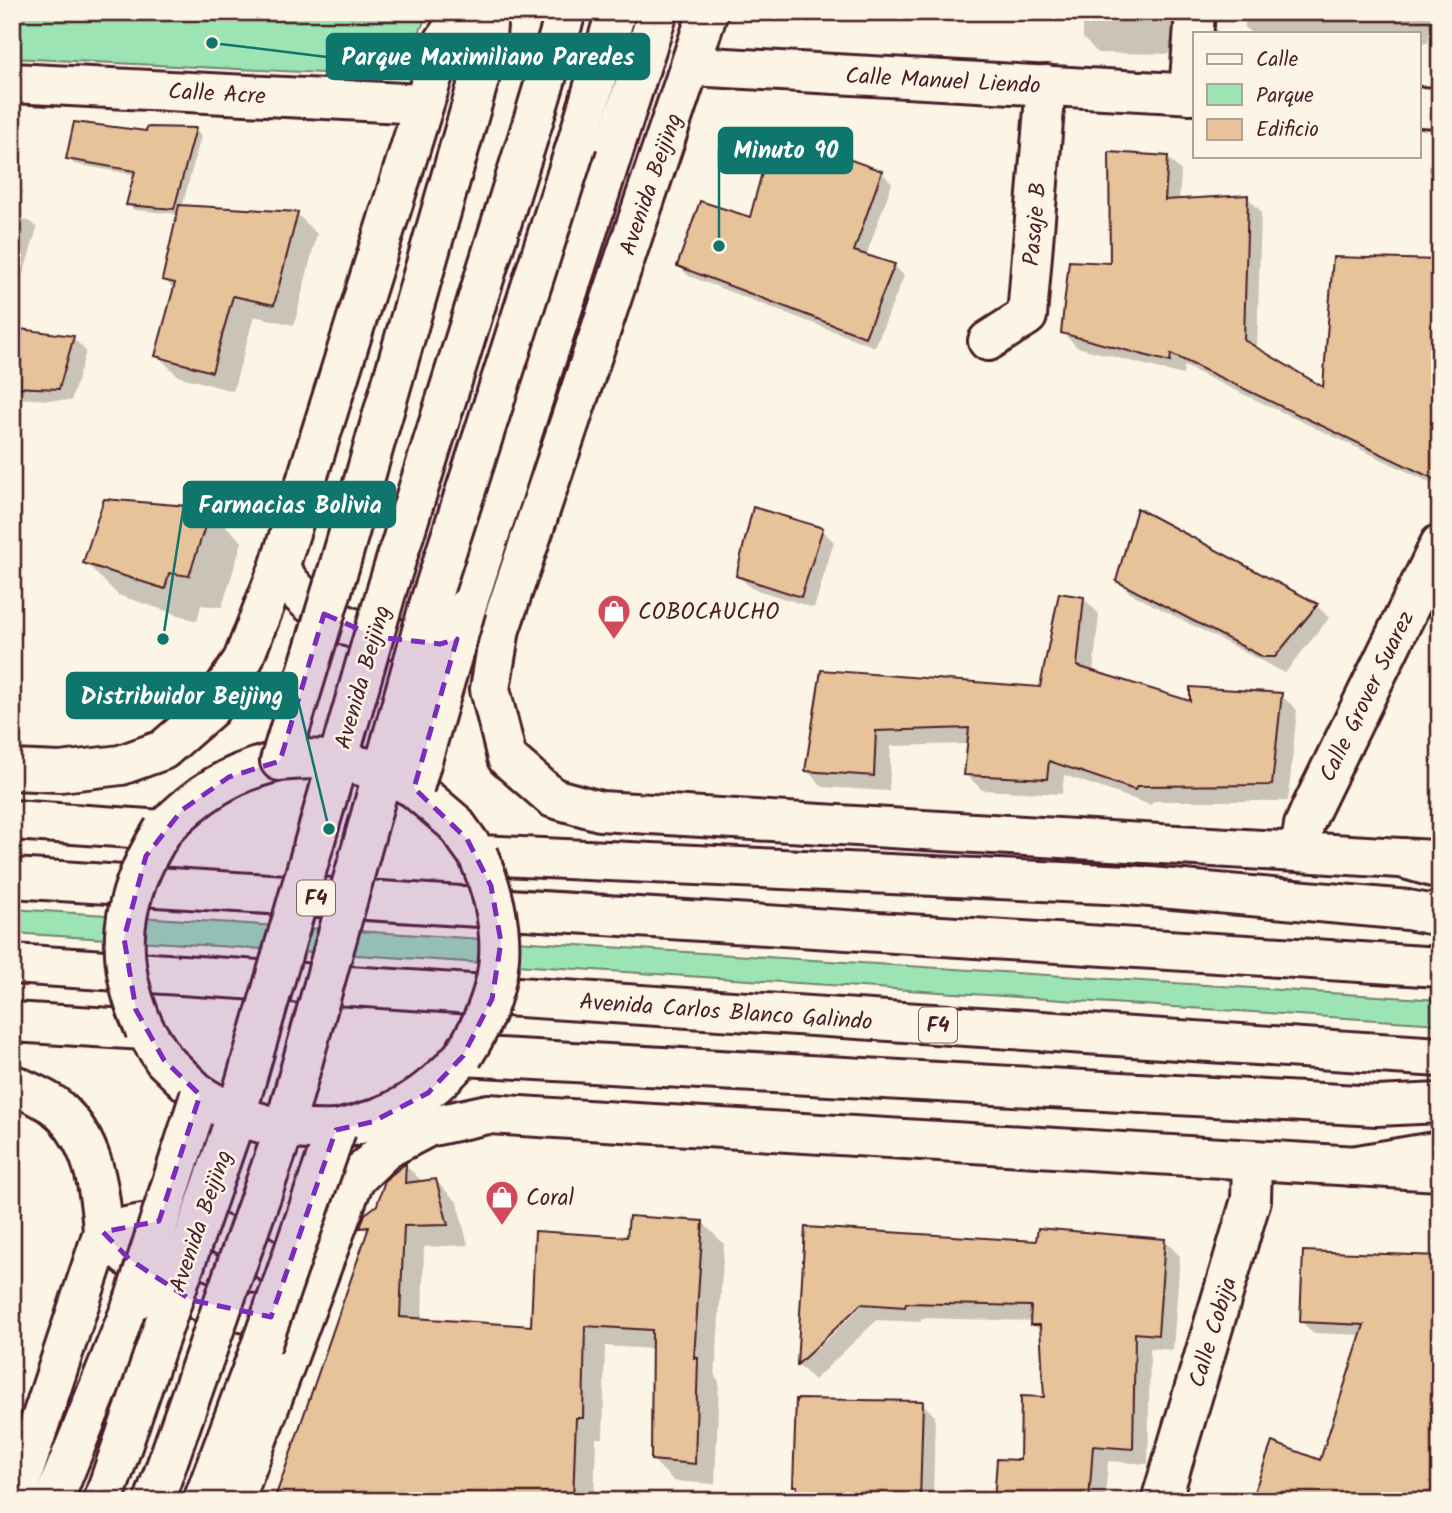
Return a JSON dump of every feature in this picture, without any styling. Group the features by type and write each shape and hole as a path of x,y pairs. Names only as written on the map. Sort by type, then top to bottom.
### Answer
{"main road":[{"path":"12,769 60,772 121,765 163,750 210,709 243,660 279,568 443,43 463,12"},
{"path":"280,761 340,564 484,62 488,12"},
{"name":"Avenida Beijing","path":"103,1501 234,1122 388,586 566,12"},
{"name":"Avenida Beijing","path":"154,1501 282,1136 430,602 577,143 616,12"},
{"path":"414,788 466,608 658,12"},
{"name":"Avenida Beijing","path":"708,12 500,629 490,689 508,758 553,798 600,811 1300,851"},
{"path":"1194,32 1195,12"},
{"name":"Calle Manuel Liendo","path":"691,66 1192,94"},
{"path":"1192,94 1193,67"},
{"name":"Calle Acre","path":"12,83 423,104"},
{"name":"Pasaje B","path":"988,341 1027,316 1046,85"},
{"path":"1420,107 1440,108"},
{"name":"Calle Grover Suarez","path":"1300,851 1304,825 1311,808 1440,544"},
{"path":"279,568 294,592 334,621 377,637 440,644 500,629"},
{"path":"302,758 346,761 387,773 414,788 454,823 478,855 496,904 500,961 489,1007 463,1056 447,1076 406,1107 372,1122 336,1130 279,1129 241,1118 200,1095 164,1060 145,1030 129,988 125,928 137,876 163,831 204,792 254,767 280,761 302,758"},
{"path":"12,820 163,831"},
{"path":"1300,851 1440,861"},
{"path":"478,855 1128,885 1408,910 1440,916"},
{"path":"1402,858 1440,869"},
{"name":"F4","path":"12,878 1440,967"},
{"name":"Avenida Carlos Blanco Galindo","path":"12,964 1440,1057"},
{"path":"12,1022 145,1030"},
{"path":"463,1056 1377,1106 1440,1103"},
{"path":"12,1084 56,1107 89,1148 101,1198 103,1232 13,1501"},
{"path":"53,1501 134,1301 200,1095"},
{"path":"234,1501 354,1180 386,1149 428,1127 488,1114 1252,1162 1440,1171"},
{"path":"204,1501 336,1130"},
{"path":"1352,1166 1440,1151"},
{"name":"Calle Cobija","path":"1161,1501 1251,1200 1252,1162"},
{"path":"103,1232 154,1223 207,1230 262,1253 295,1290 301,1317"},
{"path":"103,1232 129,1259 158,1282 191,1300 227,1311 263,1317 301,1317"}],"highlighted area":[{"path":"324,614 377,637 440,644 457,639 414,788 467,839 491,886 501,942 492,999 463,1056 428,1093 372,1122 336,1130 271,1317 191,1300 129,1259 103,1232 159,1221 200,1095 164,1060 136,1010 124,938 146,856 182,810 229,777 280,761"}],"green space":[{"path":"12,12 427,12 417,36 404,52 364,75 12,58"},
{"path":"12,909 1440,1000 1440,1024 12,933"}],"building":[{"path":"74,122 146,131 147,127 196,128 174,209 126,205 135,171 66,159"},
{"path":"773,132 882,171 854,251 895,264 865,337 677,266 700,201 750,217"},
{"path":"1109,152 1168,156 1165,200 1248,195 1244,340 1323,387 1333,257 1440,260 1440,482 1171,354 1170,362 1061,333 1069,261 1110,263"},
{"path":"179,205 298,212 274,305 233,296 212,372 155,356 175,283 162,280"},
{"path":"12,328 74,336 59,389 12,387"},
{"path":"104,499 211,508 189,576 169,573 165,589 83,563"},
{"path":"753,507 823,528 801,597 736,576"},
{"path":"1137,508 1318,604 1275,657 1263,657 1116,581"},
{"path":"1059,593 1084,597 1077,666 1190,701 1190,687 1282,693 1272,785 1137,786 1135,790 1049,761 1047,779 964,775 969,728 876,731 874,776 805,771 821,670 1040,687"},
{"path":"406,1163 405,1183 436,1179 448,1225 404,1226 400,1317 531,1326 535,1231 627,1237 629,1216 703,1221 694,1358 698,1358 695,1464 651,1460 652,1330 585,1326 583,1418 576,1418 573,1501 274,1501 369,1227 360,1228 365,1214 377,1205 385,1180"},
{"path":"805,1227 1036,1241 1038,1228 1165,1239 1158,1335 1135,1333 1133,1449 1093,1446 1089,1501 994,1501 997,1459 1020,1460 1021,1396 1044,1397 1040,1325 1030,1325 1031,1306 906,1303 905,1307 861,1304 797,1365"},
{"path":"1303,1251 1440,1256 1440,1501 1251,1501 1272,1442 1320,1460 1364,1325 1300,1322"},
{"path":"796,1399 923,1401 920,1501 796,1501 797,1486 793,1486"}],"place":[{"name":"Parque Maximiliano Paredes","path":"212,43"},
{"name":"Minuto 90","path":"719,246"},
{"name":"Farmacias Bolivia","path":"163,639"},
{"name":"COBOCAUCHO","path":"614,641"},
{"name":"Distribuidor Beijing","path":"329,829"},
{"name":"Coral","path":"502,1227"}]}
